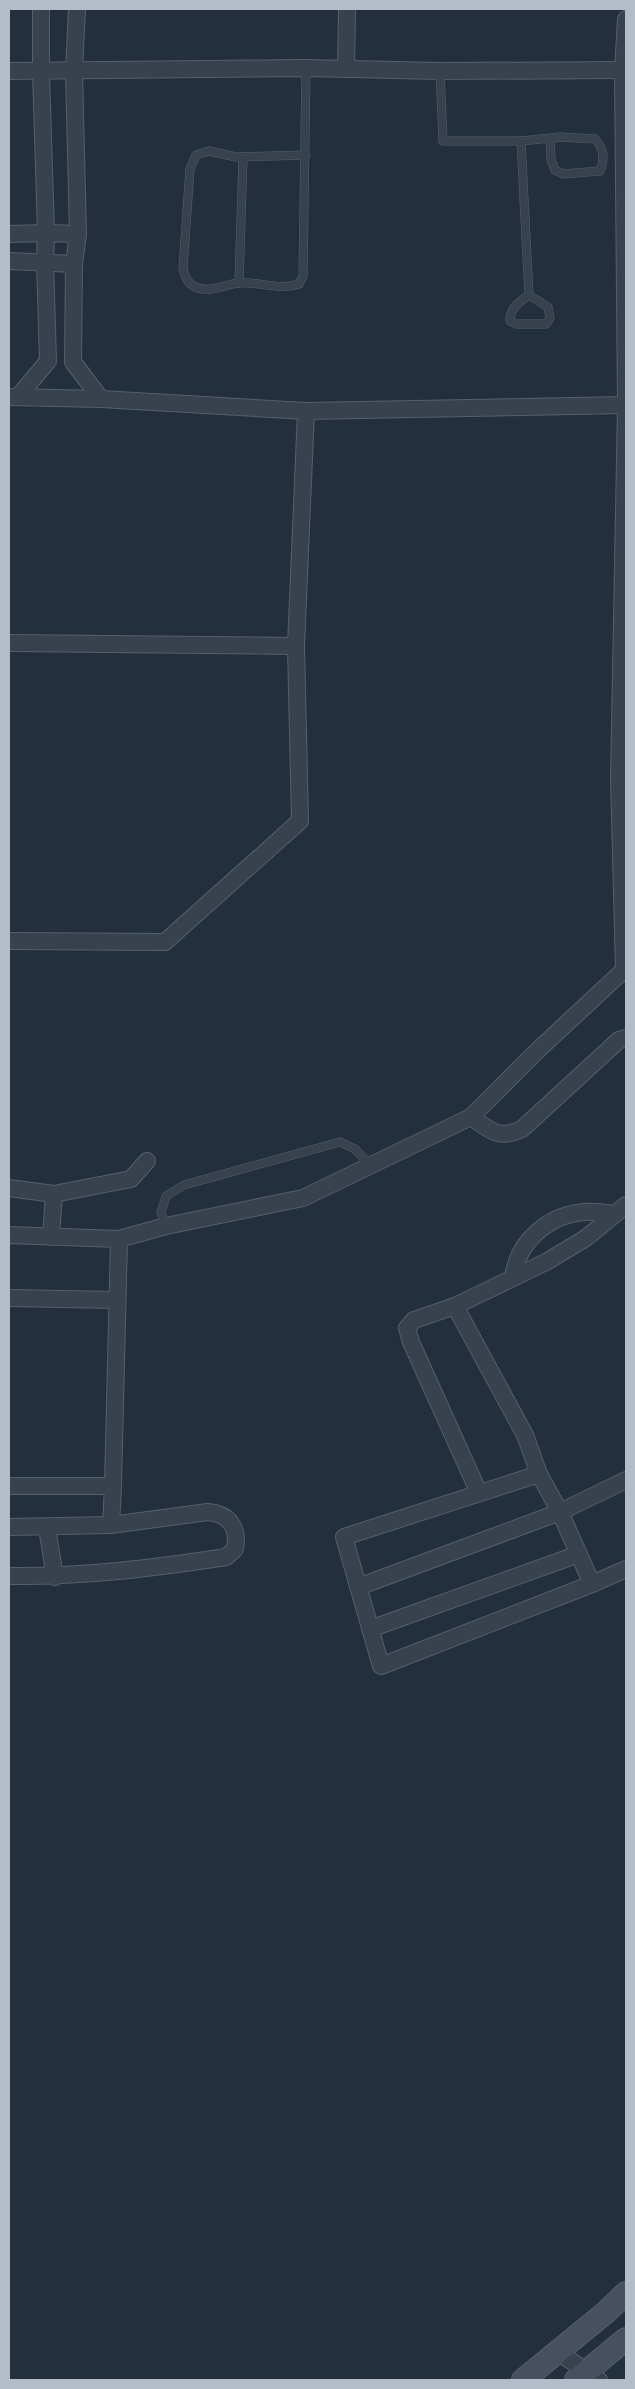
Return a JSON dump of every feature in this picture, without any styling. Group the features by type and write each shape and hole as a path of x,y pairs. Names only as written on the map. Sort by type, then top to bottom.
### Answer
{"main road":[{"path":"524,2380 626,2293"},
{"path":"587,2377 626,2339"}],"street":[{"path":"13,397 48,361 46,233 40,72 41,9"},
{"path":"77,9 74,72 78,234 74,264 73,362 100,399"},
{"path":"346,69 347,9"},
{"path":"9,1235 119,1239 166,1226 303,1198 471,1118 538,1050 625,970 623,779 626,173 623,70 626,19"},
{"path":"9,71 74,72 306,68 440,71 623,70"},
{"path":"9,234 78,234"},
{"path":"9,261 74,264"},
{"path":"48,361 73,362"},
{"path":"13,397 100,399 306,411 626,405"},
{"path":"9,941 165,942 300,821 296,646 306,411"},
{"path":"9,643 296,646"},
{"path":"471,1118 496,1134 510,1134 522,1129 619,1040 626,1038"},
{"path":"9,1188 54,1194 131,1179 147,1161"},
{"path":"52,1237 54,1194"},
{"path":"513,1278 518,1255 533,1234 561,1216 621,1209"},
{"path":"479,1494 411,1342 407,1328 414,1320 454,1306 546,1262 586,1238 621,1209"},
{"path":"112,1525 116,1300 119,1239"},
{"path":"9,1298 116,1300"},
{"path":"454,1306 525,1435 540,1474 560,1512 592,1584"},
{"path":"540,1474 344,1537 381,1666 626,1569"},
{"path":"358,1587 560,1512 626,1480"},
{"path":"9,1486 113,1486"},
{"path":"9,1527 47,1528 112,1525 208,1512 221,1514 230,1521 237,1540 236,1549 226,1557 138,1570 55,1577 9,1576"},
{"path":"47,1528 55,1577"},
{"path":"370,1629 579,1554"},
{"path":"558,2352 587,2377"}],"lane":[{"path":"306,68 306,155 303,276 299,284 290,287 239,283 209,289 194,287 186,279 183,268 191,162 196,156 209,151 243,157 306,155"},
{"path":"440,71 443,141 521,141 550,138 595,139 601,146 604,155 604,161 600,170 563,174 555,170 551,160 550,138"},
{"path":"521,141 529,295"},
{"path":"239,283 243,157"},
{"path":"529,295 548,308 550,318 546,324 516,324 510,321 510,314 517,303 529,295"},
{"path":"166,1226 161,1213 166,1196 184,1185 340,1142 355,1149 371,1166"}]}
